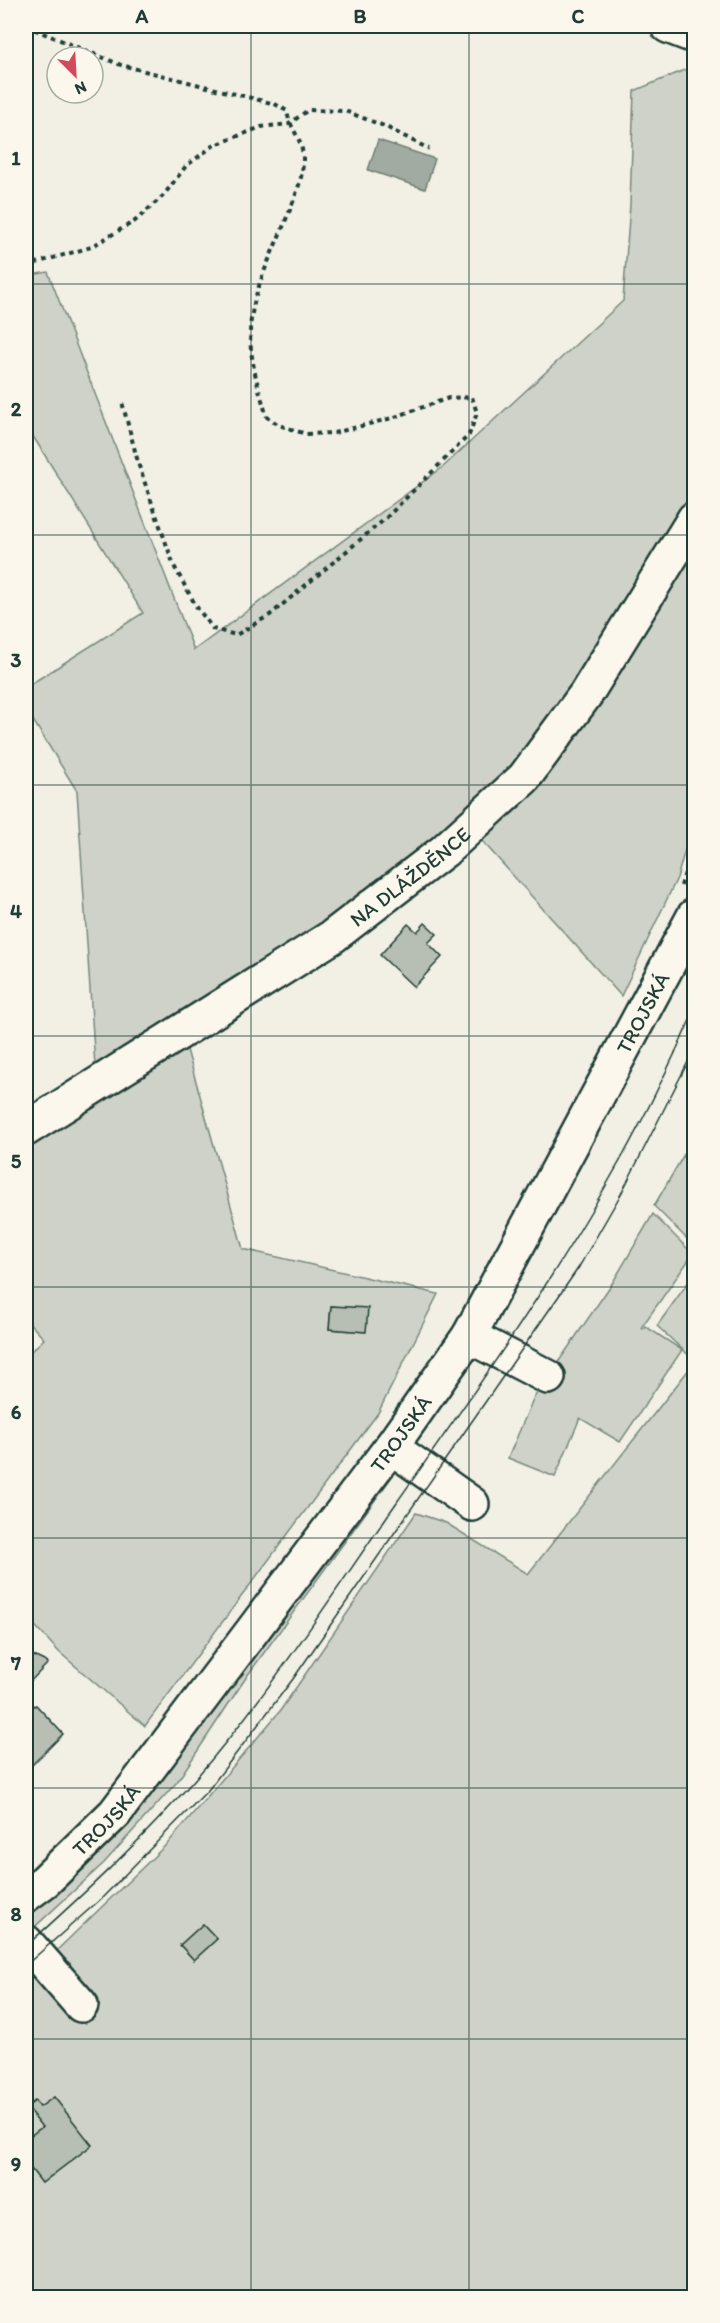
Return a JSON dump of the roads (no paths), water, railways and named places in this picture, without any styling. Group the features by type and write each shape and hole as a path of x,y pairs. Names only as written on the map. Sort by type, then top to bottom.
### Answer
{"street":[{"path":"668,26 694,36"},
{"name":"NA DLÁŽDĚNCE","path":"26,1129 332,937 452,844 524,778 586,694 694,519"},
{"name":"TROJSKÁ","path":"26,1895 45,1881 115,1813 391,1447 469,1336 687,904"},
{"path":"469,1336 548,1377"},
{"path":"391,1447 472,1504"},
{"path":"26,1942 81,2005"}],"tram line":[{"path":"26,1946 113,1865 195,1779 249,1713 300,1643 559,1264 631,1140 664,1077 694,1011"},
{"path":"26,1965 102,1898 209,1789 293,1679 579,1267 621,1194 694,1050"}]}
